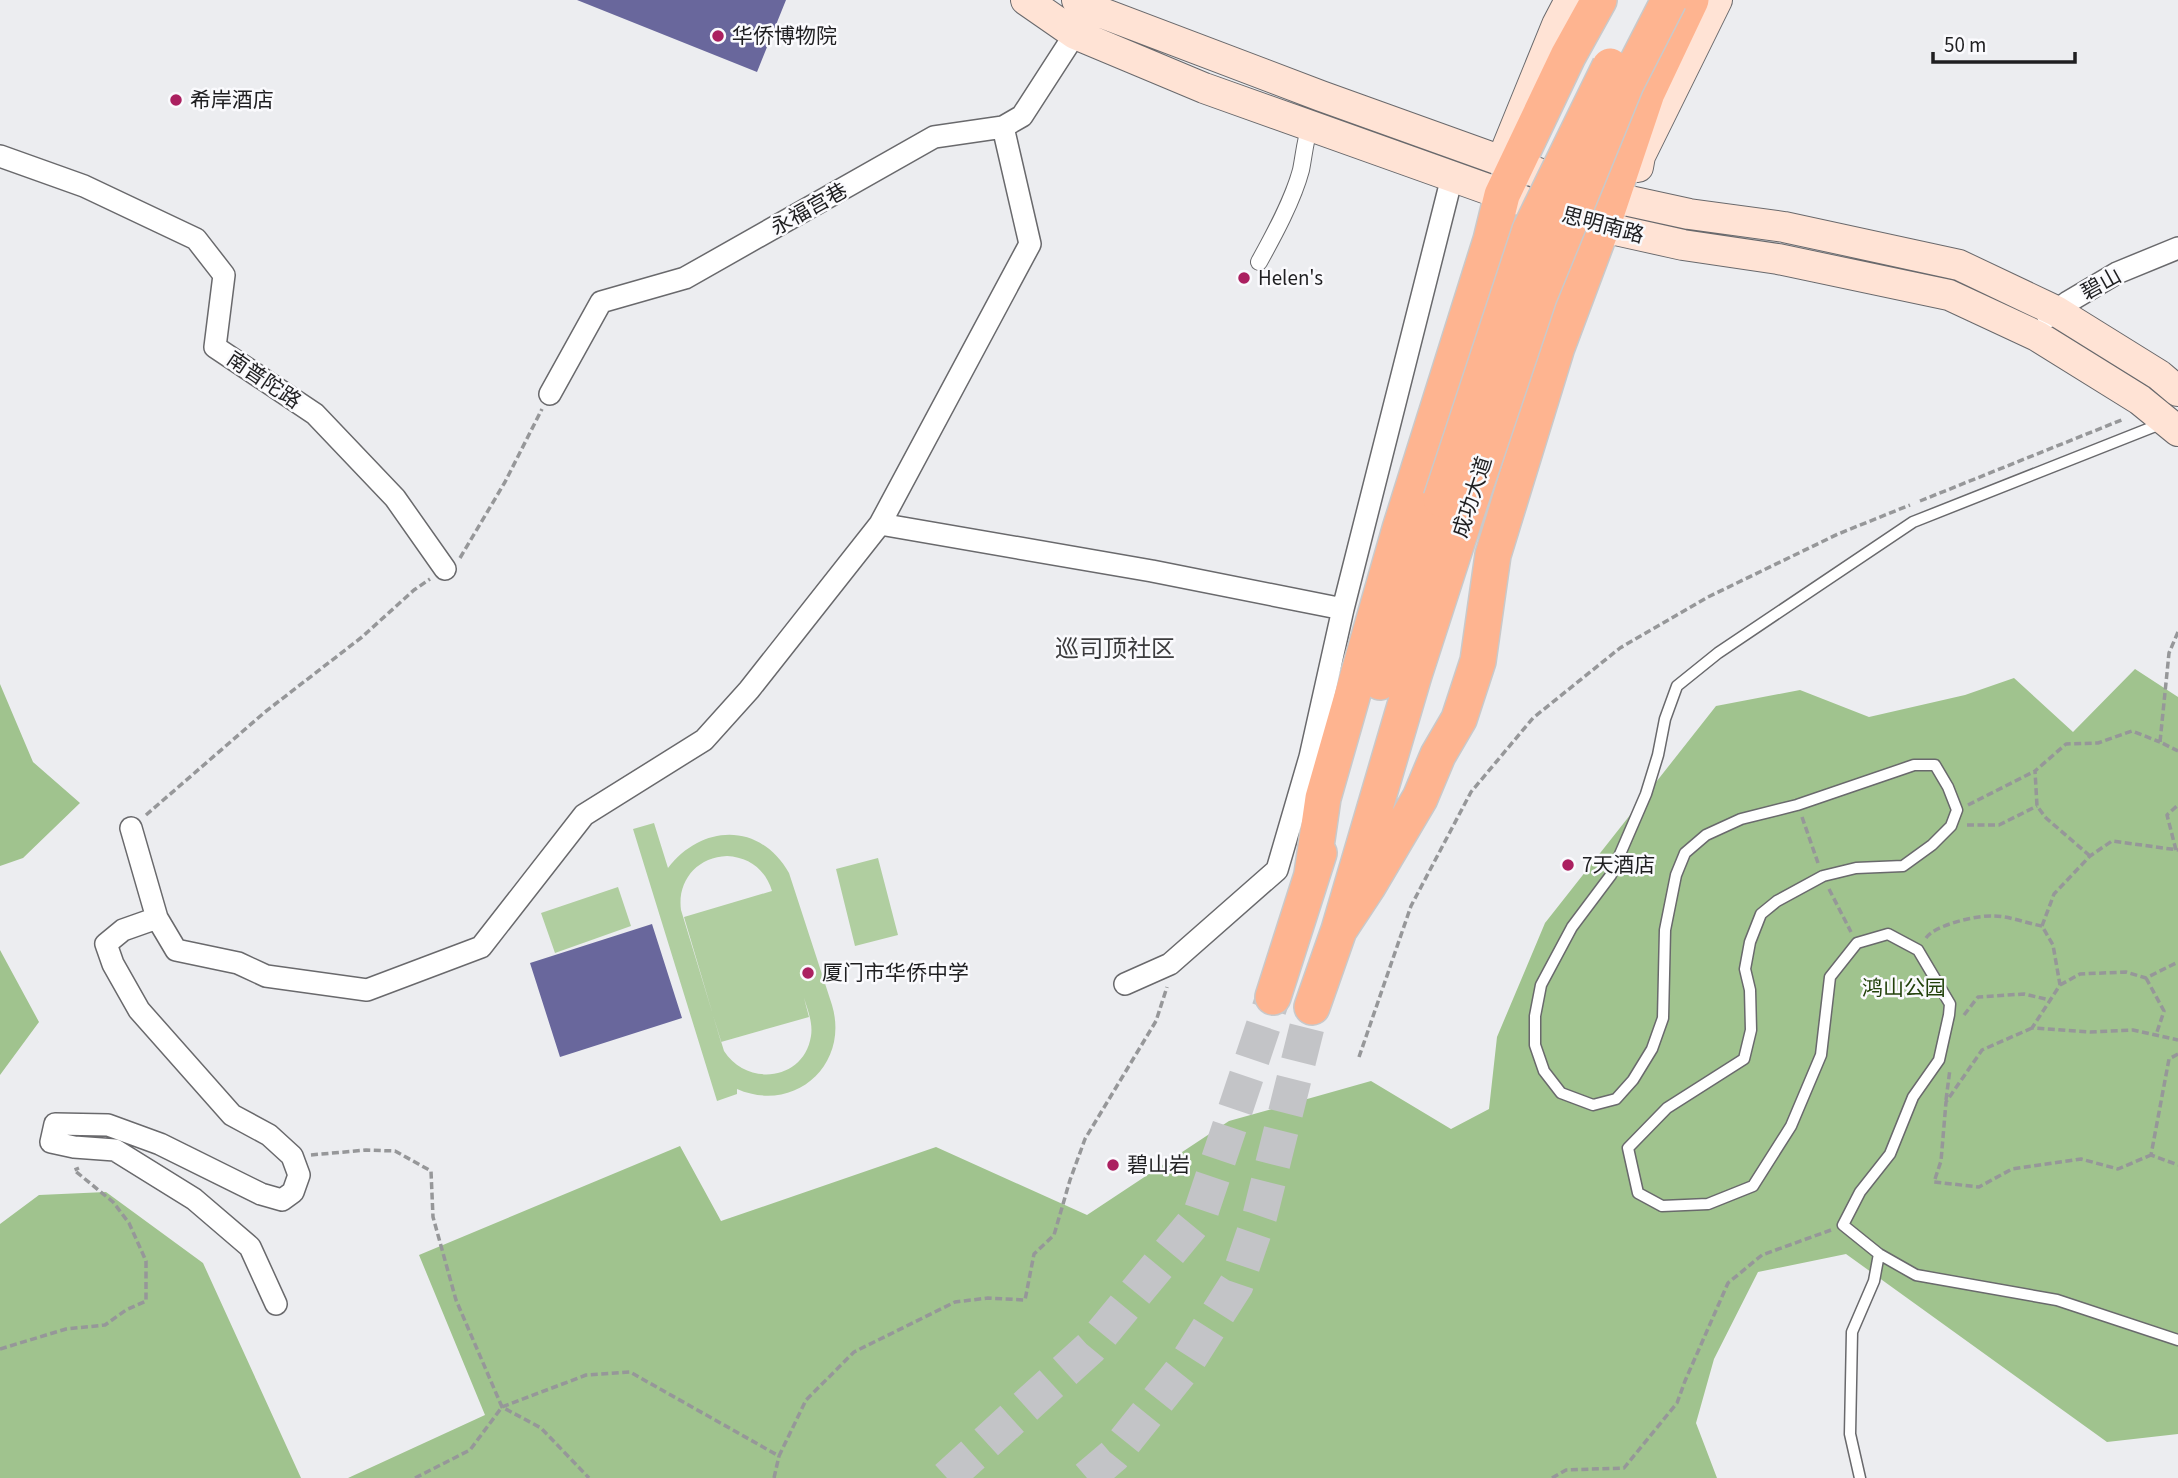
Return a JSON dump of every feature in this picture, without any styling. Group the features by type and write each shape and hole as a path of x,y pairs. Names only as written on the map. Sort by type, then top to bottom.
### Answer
{"highway":[{"path":"1312,874 1323,798 1400,529 1491,240 1502,178 1599,0"},
{"name":"成功大道","path":"1311,1007 1339,930 1414,676 1455,502 1530,230 1643,0"},
{"name":"成功大道","path":"1273,997 1312,874 1363,732 1626,84 1669,0"},
{"path":"1339,930 1420,798 1438,755 1459,719 1478,661 1493,555 1557,346 1616,214 1647,93 1691,0"}],"main road":[{"name":"思明南路","path":"1026,0 1075,34 1204,88 1452,177 1502,178"},
{"name":"思明南路","path":"1077,0 1088,8 1218,59 1502,178 1616,214 1683,245 1778,259 1948,295 2037,336 2174,424"},
{"path":"1502,178 1557,25 1570,0"},
{"path":"1616,214 1640,156 1717,0"},
{"name":"思明南路","path":"1616,214 1689,214 1784,227 1959,265 2056,311 2159,375 2178,391"}],"street":[{"path":"131,828 157,918 176,950 237,962 266,976 367,990 481,947 584,815 704,740 749,690 880,524 1030,244 1003,127 1022,116 1075,34"},
{"path":"1259,262 1274,236 1300,171 1303,147 1310,126"},
{"name":"永福宫巷","path":"550,394 601,302 685,278 934,137 1003,127"},
{"name":"南普陀路","path":"0,156 84,186 196,239 224,275 215,347 315,414 394,498 445,569"},
{"path":"1125,984 1170,964 1277,870 1310,757 1343,609 1452,177"},
{"name":"碧山","path":"2037,336 2047,318 2116,273 2178,248"},
{"path":"880,524 1152,571 1343,609"},
{"path":"157,918 123,930 106,944 113,964 139,1010 232,1115 269,1135 292,1156 299,1175 293,1192 282,1200 261,1195 160,1144 108,1125 55,1124 51,1142 74,1147 115,1150 194,1199 250,1247 276,1304"}],"lane":[{"path":"2174,424 1913,522 1718,653 1677,686 1665,719 1646,794 1611,875 1572,927 1541,985 1535,1016 1535,1045 1544,1071 1562,1093 1593,1105 1616,1099 1633,1080 1652,1049 1663,1018 1665,930 1676,875 1685,853 1706,835 1741,819 1797,805 1914,765 1935,765 1957,810 1951,826 1932,845 1903,866 1856,868 1823,876 1777,901 1761,914 1750,942 1745,969 1750,990 1751,1030 1744,1059 1667,1108 1628,1149 1638,1193 1662,1206 1708,1204 1753,1186 1791,1126 1821,1055 1830,977 1857,943 1888,934 1918,950 1950,1004 1939,1060 1913,1097 1890,1154 1860,1192 1843,1225 1879,1254 1916,1275 2057,1300 2178,1340"},
{"path":"1860,1478 1850,1434 1852,1332 1874,1281 1879,1254"}],"path":[{"path":"131,828 265,712 362,637 414,590 460,558 505,482 550,394"},
{"path":"2160,742 2169,653 2178,632"},
{"path":"1957,810 2035,771 2066,744 2098,743 2132,731 2178,751"},
{"path":"2035,771 2037,806 2046,818 2090,856"},
{"path":"1951,826 1999,825 2037,806"},
{"path":"2042,926 2054,894 2090,856 2112,841 2177,850 2167,815 2178,806"},
{"path":"1918,950 1929,933 1958,921 1992,916 2042,926 2053,945 2060,985"},
{"path":"774,1478 779,1456 806,1400 854,1352 955,1302 988,1298 1025,1300 1034,1254 1054,1236 1070,1180 1086,1139 1156,1021 1176,959"},
{"path":"2032,1028 2060,985 2080,974 2126,972 2146,978 2178,961"},
{"path":"2146,978 2164,1011 2156,1035"},
{"path":"1964,1016 1978,997 2024,994 2050,1000"},
{"path":"1946,1101 1982,1050 2032,1028 2090,1032 2133,1030 2178,1040"},
{"path":"2151,1155 2169,1059 2178,1054"},
{"path":"1951,1063 1941,1161 1934,1182 1979,1187 2012,1169 2081,1158 2118,1169 2151,1155 2178,1165"},
{"path":"0,1349 66,1329 105,1325 126,1310 146,1301 146,1261 129,1223 113,1202 74,1170 106,1158 115,1150"},
{"path":"292,1156 366,1150 395,1151 431,1171 433,1217 456,1300 502,1407 541,1427 589,1478"},
{"path":"1552,1478 1566,1471 1624,1468 1677,1403 1728,1283 1762,1255 1843,1225"},
{"path":"415,1478 470,1450 502,1407 586,1375 630,1372 779,1456"}],"green space":[{"name":"鸿山公园","path":"2135,669 2178,697 2178,1434 2107,1442 1846,1254 1758,1272 1714,1359 1696,1423 1717,1478 348,1478 485,1415 419,1255 680,1146 721,1221 936,1147 1087,1215 1229,1121 1371,1081 1451,1129 1489,1109 1497,1037 1545,923 1716,706 1800,690 1869,717 1965,695 2014,678 2073,732"},
{"path":"0,684 33,762 80,803 23,858 0,866"},
{"path":"654,823 668,868 682,853 697,843 730,835 747,837 777,856 789,873 832,1005 835,1027 833,1047 825,1065 813,1079 797,1089 778,1095 758,1095 737,1089 737,1094 717,1101 633,829","holes":["716,857 735,857 756,866 766,877 772,891 684,917 713,1014 681,910 682,889 686,880 698,866","804,998 811,1022 811,1036 806,1051 798,1062 786,1070 774,1074 746,1070 734,1063 724,1051 721,1042 809,1017"]},
{"path":"878,858 898,935 855,946 836,869"},
{"path":"618,887 631,926 555,953 541,913"},
{"path":"0,950 39,1022 0,1075"},
{"path":"106,1192 203,1263 301,1478 0,1478 0,1224 39,1195"}],"building":[{"name":"华侨博物院","path":"577,0 786,0 757,72"},
{"path":"652,924 682,1018 560,1057 530,963"}],"tunnel":[{"path":"947,1478 1090,1348 1200,1215 1273,997"},
{"path":"1087,1478 1113,1456 1182,1370 1236,1285 1260,1215 1312,1007"}],"place":[{"name":"华侨博物院","path":"718,36"},
{"name":"希岸酒店","path":"176,100"},
{"name":"Helen's","path":"1244,278"},
{"name":"7天酒店","path":"1568,865"},
{"name":"厦门市华侨中学","path":"808,973"},
{"name":"碧山岩","path":"1113,1165"}],"district":[{"name":"巡司顶社区","path":"1115,649"}]}
